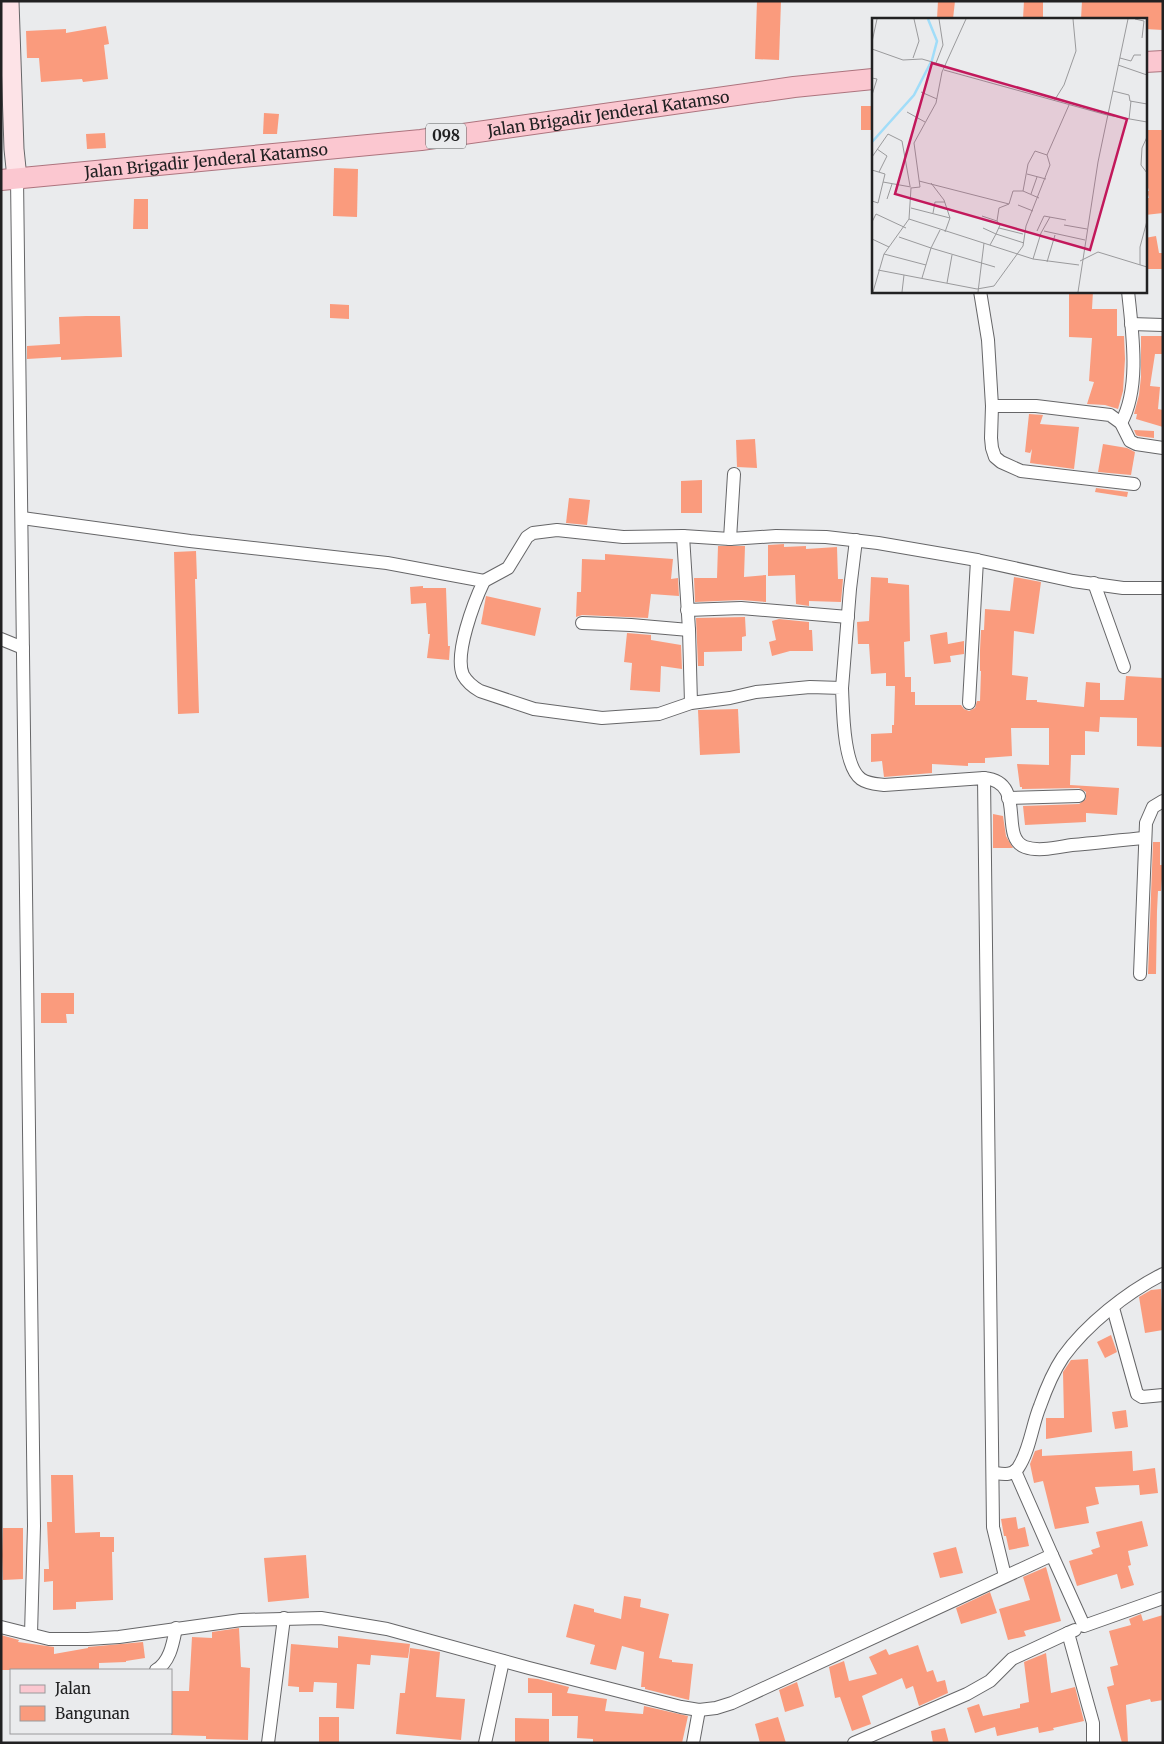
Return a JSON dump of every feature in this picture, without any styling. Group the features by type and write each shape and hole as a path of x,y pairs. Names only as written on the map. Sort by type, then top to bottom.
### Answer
{"main road":[{"path":"9,1 14,149 9,179"},
{"path":"1146,62 1163,61"},
{"name":"Jalan Brigadir Jenderal Katamso","path":"9,179 421,140 794,87 872,79"}],"street":[{"path":"9,179 22,518 34,1526 31,1634"},
{"path":"980,292 988,340 992,406 991,444 995,456 1001,462 1020,471 1134,484"},
{"path":"1121,423 1129,407 1132,384 1131,324 1128,292"},
{"path":"1131,324 1163,325"},
{"path":"992,406 1036,406 1110,415 1121,423 1130,441 1136,444 1163,448"},
{"path":"730,539 734,474"},
{"path":"22,518 190,541 387,563 484,582"},
{"path":"842,688 810,687 756,692 730,698 691,703 660,714 602,718 534,708 474,688 463,675 461,658 470,616 484,582 508,568 527,537 533,533 557,530 623,537 683,536 730,539 809,536 856,540 977,560 1049,576 1123,588 1163,588"},
{"path":"683,536 691,703"},
{"path":"856,540 842,688 844,729 848,752 854,770 861,779 884,785 984,778 996,780 1002,784 1008,798 1016,839 1025,847 1044,848 1145,838"},
{"path":"969,703 977,560"},
{"path":"1094,583 1124,667"},
{"path":"688,610 741,608 848,617"},
{"path":"582,623 689,630"},
{"path":"1,639 23,648"},
{"path":"984,778 994,1473 993,1527 1005,1576"},
{"path":"1008,798 1079,796"},
{"path":"1140,974 1145,838 1148,816 1153,807 1163,801"},
{"path":"994,1473 1006,1474 1015,1471 1025,1454 1040,1406 1051,1378 1062,1358 1096,1321 1136,1290 1163,1274"},
{"path":"1113,1308 1137,1394 1142,1397 1163,1395"},
{"path":"1015,1471 1084,1626"},
{"path":"1,1627 49,1639 88,1639 119,1637 241,1620 321,1618 387,1629 652,1700 699,1710 716,1708 732,1703 1052,1555"},
{"path":"854,1743 967,1694 990,1681 1012,1659 1084,1626 1163,1598"},
{"path":"268,1743 284,1618"},
{"path":"158,1669 163,1666 172,1648 176,1628"},
{"path":"1068,1633 1093,1723 1093,1743"},
{"path":"485,1743 503,1661"},
{"path":"693,1743 699,1710"}],"building":[{"path":"757,1 781,1 779,60 755,59"},
{"path":"938,1 955,1 953,18 937,18"},
{"path":"1024,1 1043,1 1043,18 1023,18"},
{"path":"1082,1 1162,1 1163,30 1146,29 1146,18 1081,18"},
{"path":"106,26 109,44 104,45 108,79 83,82 82,79 41,82 39,58 27,58 26,31 66,29 66,33"},
{"path":"861,106 872,106 872,130 861,130"},
{"path":"264,113 279,114 277,134 263,134"},
{"path":"1146,130 1163,130 1163,213 1146,215 1146,198 1149,198 1147,191 1149,191 1146,180"},
{"path":"105,133 106,148 87,149 86,134"},
{"path":"334,168 358,169 357,217 333,216"},
{"path":"134,199 148,199 148,229 133,229"},
{"path":"1156,236 1159,253 1163,253 1163,269 1146,269 1146,238"},
{"path":"1069,292 1093,292 1092,309 1117,309 1117,336 1124,336 1125,359 1123,391 1118,409 1105,405 1087,404 1094,382 1089,381 1092,338 1069,337"},
{"path":"330,304 349,305 349,319 330,318"},
{"path":"120,316 122,357 61,360 61,357 27,359 27,346 60,344 59,317"},
{"path":"1141,336 1163,336 1163,354 1155,354 1150,386 1160,387 1158,409 1163,410 1163,427 1136,419 1137,414 1134,414 1141,377"},
{"path":"1029,414 1043,415 1040,424 1079,427 1074,469 1030,463 1032,449 1030,453 1025,452"},
{"path":"1134,430 1154,431 1154,438 1138,436"},
{"path":"755,439 757,468 737,467 736,440"},
{"path":"1103,444 1127,448 1135,452 1131,475 1098,472"},
{"path":"702,480 702,513 681,513 681,481"},
{"path":"1096,488 1128,492 1127,497 1095,492"},
{"path":"569,498 590,500 587,525 566,523"},
{"path":"784,544 784,547 806,546 806,549 837,547 838,579 843,579 841,602 809,601 809,606 796,604 795,575 768,576 768,545"},
{"path":"718,546 745,546 744,577 766,575 766,602 741,600 695,602 694,578 717,578"},
{"path":"196,551 197,579 195,579 199,713 178,714 174,552"},
{"path":"605,554 673,559 671,579 678,578 679,596 651,594 648,618 582,615 576,617 577,592 581,592 582,559 605,560"},
{"path":"871,577 888,578 888,583 909,585 910,641 904,642 905,677 911,677 911,692 915,692 915,705 961,705 969,711 975,708 977,701 980,701 981,630 984,630 985,609 1010,611 1014,577 1041,582 1034,634 1014,631 1012,675 1028,677 1026,700 1084,707 1086,682 1100,683 1100,700 1124,700 1126,676 1163,678 1163,747 1137,746 1137,718 1100,717 1099,732 1085,731 1085,755 1071,755 1070,785 1119,788 1117,815 1086,813 1086,822 1025,825 1023,806 1079,804 1086,799 1086,792 1079,788 1022,789 1020,787 1017,764 1049,765 1049,728 1011,728 1012,756 985,758 985,763 968,763 968,766 932,764 932,773 884,777 882,761 871,762 871,734 892,733 895,686 886,686 886,673 871,674 869,644 858,644 857,622 869,621"},
{"path":"423,586 423,588 446,588 448,646 450,646 449,660 427,658 430,634 428,634 426,603 411,604 410,587"},
{"path":"486,596 541,608 535,636 481,624"},
{"path":"745,617 746,636 742,637 742,651 704,652 704,666 698,666 696,618"},
{"path":"779,619 809,622 809,630 812,630 813,651 790,651 772,656 769,642 776,640 772,621"},
{"path":"947,632 948,644 964,641 964,654 950,656 951,662 934,664 930,635"},
{"path":"627,633 651,635 651,640 681,645 682,669 661,666 660,692 630,690 632,663 624,662"},
{"path":"738,709 740,753 700,755 698,710"},
{"path":"993,814 1003,816 1006,836 1013,848 993,848"},
{"path":"1153,842 1160,842 1162,879 1161,891 1158,891 1156,974 1148,974"},
{"path":"41,993 74,993 74,1014 66,1014 67,1023 41,1023"},
{"path":"1161,1289 1163,1330 1145,1333 1139,1297 1151,1290"},
{"path":"1111,1335 1117,1352 1105,1358 1097,1342"},
{"path":"1088,1359 1092,1432 1046,1439 1046,1418 1064,1418 1063,1372 1071,1360"},
{"path":"1126,1410 1128,1427 1115,1429 1112,1412"},
{"path":"1042,1449 1042,1456 1132,1451 1133,1471 1155,1468 1158,1493 1140,1495 1139,1485 1095,1487 1099,1504 1086,1507 1089,1523 1055,1529 1043,1481 1034,1483 1030,1464 1035,1451"},
{"path":"51,1475 73,1475 75,1533 100,1532 100,1537 114,1537 114,1552 112,1552 113,1600 76,1602 76,1609 53,1610 53,1581 44,1582 44,1569 49,1569 47,1522 52,1522"},
{"path":"1016,1517 1018,1529 1025,1527 1029,1546 1009,1550 1001,1519"},
{"path":"1142,1521 1148,1546 1128,1551 1131,1565 1128,1566 1134,1585 1121,1589 1117,1574 1077,1586 1069,1561 1093,1554 1091,1550 1100,1547 1096,1532"},
{"path":"3,1528 23,1528 23,1579 3,1580"},
{"path":"956,1547 963,1573 940,1578 933,1553"},
{"path":"306,1555 309,1598 268,1602 264,1558"},
{"path":"1046,1567 1061,1621 1024,1631 1026,1636 1008,1640 999,1609 1030,1600 1023,1577"},
{"path":"990,1592 997,1613 961,1624 956,1608"},
{"path":"624,1596 641,1599 640,1607 669,1614 659,1658 672,1660 672,1662 693,1664 689,1700 641,1687 644,1652 622,1646 616,1670 590,1664 595,1645 566,1637 574,1604 594,1609 594,1612 621,1619"},
{"path":"1141,1614 1143,1621 1163,1615 1163,1700 1151,1702 1150,1699 1126,1705 1128,1743 1122,1743 1107,1687 1114,1685 1110,1667 1118,1665 1109,1631 1131,1625 1129,1619"},
{"path":"239,1628 241,1667 250,1668 248,1740 206,1739 206,1736 171,1735 172,1691 189,1691 192,1637 212,1638 212,1632"},
{"path":"1,1635 19,1640 18,1642 54,1647 54,1654 88,1647 143,1642 145,1658 126,1662 99,1663 99,1669 1,1670"},
{"path":"338,1636 410,1644 408,1658 371,1655 370,1665 357,1664 354,1709 336,1708 337,1683 314,1682 313,1692 299,1692 299,1687 288,1686 291,1644 338,1648"},
{"path":"918,1645 927,1672 933,1670 937,1682 945,1680 948,1693 919,1706 913,1686 906,1689 902,1678 862,1696 871,1724 852,1731 840,1697 835,1698 829,1667 844,1661 849,1681 877,1674 869,1657 886,1649 889,1655"},
{"path":"410,1648 440,1652 436,1697 465,1699 461,1740 396,1734 400,1693 405,1693"},
{"path":"1046,1653 1051,1693 1075,1687 1084,1721 1039,1733 1038,1727 997,1736 995,1727 975,1733 967,1708 979,1704 983,1716 1020,1708 1020,1704 1029,1702 1024,1662"},
{"path":"528,1678 569,1687 567,1693 607,1699 605,1711 643,1714 644,1706 688,1716 682,1743 593,1743 593,1739 577,1738 578,1716 552,1716 552,1693 528,1693"},
{"path":"797,1682 804,1706 785,1712 779,1690"},
{"path":"319,1717 339,1717 339,1743 319,1743"},
{"path":"778,1717 786,1743 760,1743 755,1724"},
{"path":"515,1718 549,1719 549,1743 515,1743"},
{"path":"945,1728 949,1743 933,1743 931,1731"}]}
